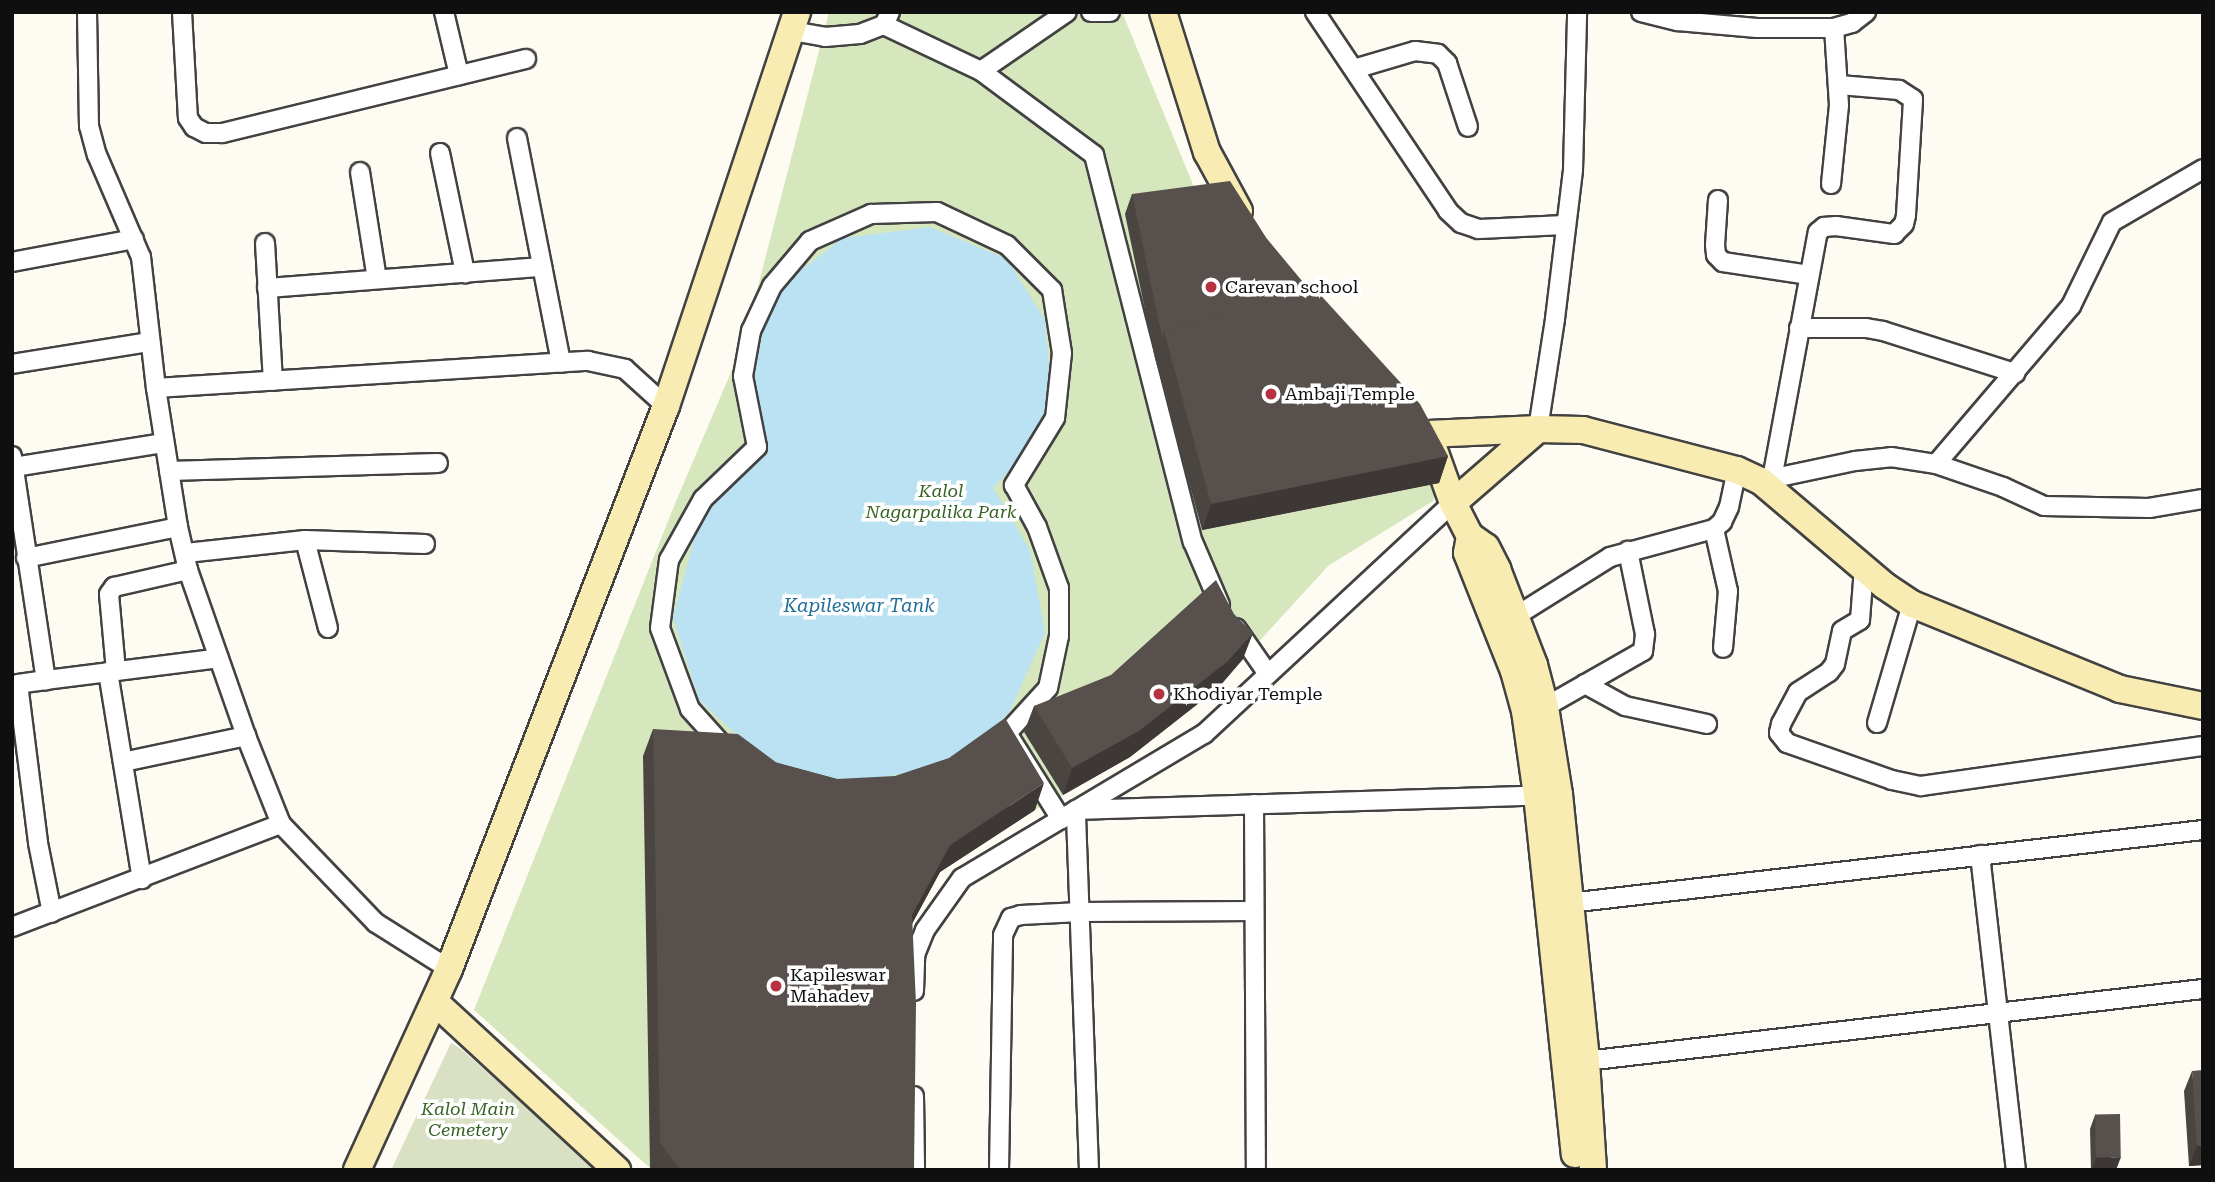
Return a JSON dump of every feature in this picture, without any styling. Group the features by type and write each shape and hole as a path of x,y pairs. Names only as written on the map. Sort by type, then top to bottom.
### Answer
{"street":[{"path":"88,12 89,126 97,155 141,257 156,388 178,527 246,736 281,824 376,923 449,970"},
{"path":"182,12 188,118 194,127 206,133 222,133 526,59"},
{"path":"444,12 459,75"},
{"path":"981,71 1066,12"},
{"path":"1091,12 1110,12"},
{"path":"1163,12 1207,152 1225,189 1255,232"},
{"path":"1315,12 1448,211 1461,223 1478,229 1566,225"},
{"path":"914,1012 915,954 925,930 948,895 970,872 1204,734 1453,503 1538,429 1573,170 1577,12"},
{"path":"1641,12 1722,27 1834,28 1852,23 1866,12"},
{"path":"357,1170 449,970 666,405 794,22 825,37 860,34 887,18 981,71 1094,155 1193,542 1216,600 1268,674"},
{"path":"1831,184 1839,85 1834,28"},
{"path":"1354,69 1415,51 1438,54 1447,63 1468,127"},
{"path":"1767,480 1818,232 1825,227 1894,234 1904,224 1906,215 1913,99 1899,90 1839,85"},
{"path":"517,138 561,363"},
{"path":"440,153 465,273"},
{"path":"1936,464 2071,306 2112,222 2203,169"},
{"path":"360,172 377,279"},
{"path":"1718,200 1715,245 1716,255 1723,262 1809,275"},
{"path":"746,762 726,748 690,709 660,628 669,560 703,499 758,447 743,376 751,331 772,286 810,241 871,214 937,212 1007,245 1052,290 1062,353 1055,418 1014,485 1037,527 1059,588 1059,636 1048,688 1002,736 1068,815 1080,912 1089,1170"},
{"path":"12,262 134,239"},
{"path":"265,243 272,381"},
{"path":"267,288 542,267"},
{"path":"1799,328 1866,328 1883,331 2015,373"},
{"path":"12,364 150,342"},
{"path":"156,388 598,362 625,369 666,405"},
{"path":"1576,1170 1548,795 1545,707 1534,666 1516,617 1486,547 1470,536 1420,424 1583,430 1767,480 1864,568 1912,604 2120,689 2203,706"},
{"path":"46,680 13,462 164,443"},
{"path":"1767,480 1855,461 1891,457 1936,464 2003,487 2043,506 2149,509 2203,499"},
{"path":"169,471 438,463"},
{"path":"1516,617 1586,570 1628,551 1714,529 1722,522 1729,507 1737,470"},
{"path":"26,558 178,527"},
{"path":"1714,529 1728,591 1723,648"},
{"path":"1470,536 1467,552 1514,671 1548,795 1569,902 1586,1061 1593,1170"},
{"path":"305,540 328,628"},
{"path":"142,879 122,762 112,672 109,594 114,587 187,561 305,540 425,544"},
{"path":"1545,707 1643,651 1645,644 1628,551"},
{"path":"1864,568 1860,620 1842,631 1835,664 1829,672 1798,692 1781,724 1780,733 1787,743 1892,780 1921,786 2203,746"},
{"path":"1877,723 1912,604"},
{"path":"52,913 20,768 15,685 219,658"},
{"path":"1585,684 1625,706 1707,724"},
{"path":"122,762 246,736"},
{"path":"1068,815 1254,804 1548,795"},
{"path":"1254,804 1256,1170"},
{"path":"12,927 281,824"},
{"path":"1569,902 2203,830"},
{"path":"1980,855 2016,1170"},
{"path":"999,1170 1005,927 1011,918 1021,915 1080,912 1254,911"},
{"path":"1586,1061 2203,989"},
{"path":"435,1002 617,1170"},
{"path":"914,1075 915,1170"}],"green space":[{"name":"Kalol Nagarpalika Park","path":"829,12 1122,12 1201,204 1155,358 1202,530 1439,483 1433,501 1328,566 1243,659 1206,607 1101,701 1024,732 1063,795 1035,810 995,745 650,1168 474,1010 674,506 743,344"},
{"name":"Kalol Main Cemetery","path":"451,1043 461,1049 598,1170 391,1170"}],"water":[{"name":"Kapileswar Tank","path":"930,227 1007,259 1045,320 1052,400 1021,458 993,488 1030,550 1045,633 1009,713 955,763 855,783 774,770 699,700 673,618 701,514 769,452 750,367 781,285 843,238"}],"building":[{"name":"Carevan school","path":"1230,181 1267,239 1309,291 1164,331 1162,337 1132,194"},
{"name":"Ambaji Temple","path":"1315,289 1420,404 1448,456 1211,504 1164,331"},
{"name":"Khodiyar Temple","path":"1216,580 1234,614 1253,633 1228,661 1139,731 1072,768 1034,706 1111,675"},
{"name":"Kapileswar Mahadev","path":"1005,718 1044,783 950,845 912,915 916,1004 914,1170 680,1170 660,1142 653,729 738,734 777,763 837,779 895,776 949,758"},
{"path":"2203,1070 2203,1145 2197,1146 2192,1071"},
{"path":"2095,1114 2120,1114 2121,1157 2096,1157"}],"place":[{"name":"Carevan school","path":"1211,287"},
{"name":"Ambaji Temple","path":"1271,394"},
{"name":"Khodiyar Temple","path":"1159,694"},
{"name":"Kapileswar Mahadev","path":"776,986"}]}
